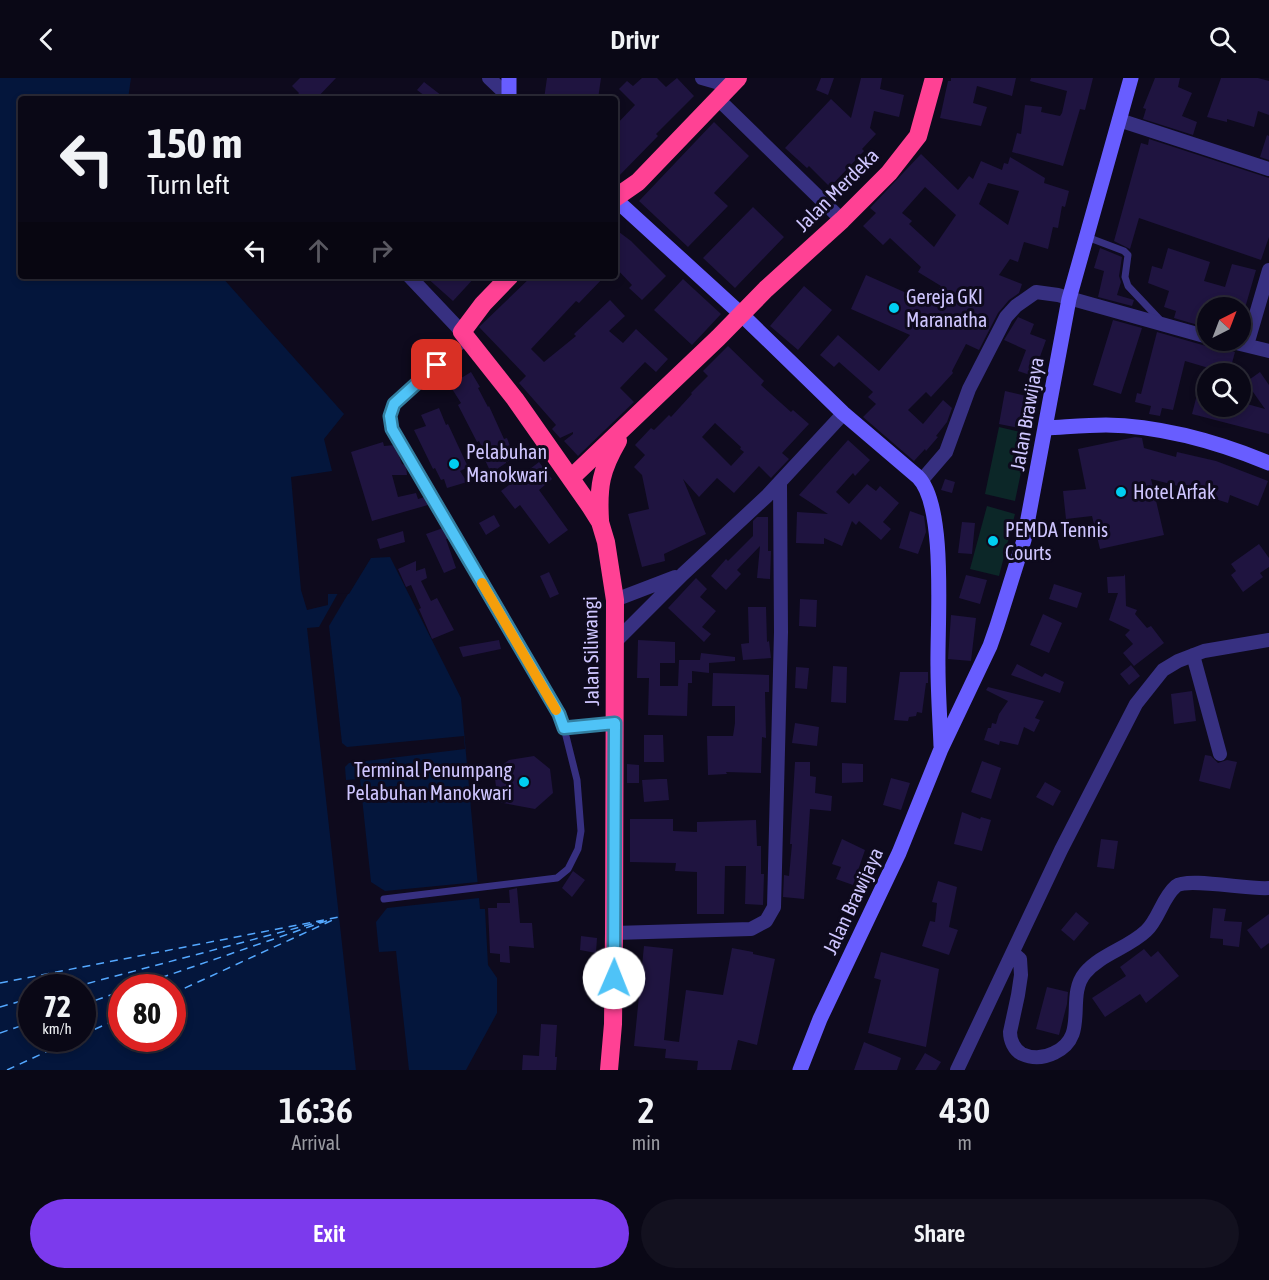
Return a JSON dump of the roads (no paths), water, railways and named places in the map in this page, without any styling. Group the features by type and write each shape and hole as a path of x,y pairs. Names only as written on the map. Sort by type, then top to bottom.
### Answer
{"highway":[{"name":"Jalan Merdeka","path":"741,314 842,220 888,173 914,142 922,127 934,78"},
{"path":"618,196 638,183 729,88"},
{"path":"465,336 483,304 507,279"},
{"path":"571,478 741,314"},
{"name":"Jalan Siliwangi","path":"465,336 515,399 600,522 610,563 615,600 615,723 613,1024 609,1070"},
{"path":"600,522 599,495 603,468 628,424"}],"street":[{"path":"489,78 506,93"},
{"path":"702,78 729,88 842,220"},
{"name":"Jalan Brawijaya","path":"800,1070 820,1019 896,859 941,749 990,646 1021,553 1069,299 1131,78"},
{"path":"1119,120 1269,169"},
{"name":"Jalan Brawijaya","path":"618,201 741,314 843,414 921,481 928,491 935,524 941,749"},
{"path":"1251,331 1269,270"},
{"path":"412,279 465,336"},
{"path":"921,481 945,454 969,389 1012,309 1036,292 1048,293 1197,334"},
{"path":"1251,346 1269,351"},
{"path":"614,643 780,483 843,414"},
{"path":"1046,428 1106,425 1170,432 1269,464"},
{"path":"614,933 752,928 761,925 773,911 777,839 781,632 780,483"},
{"path":"615,600 683,574"},
{"path":"957,1070 1061,850 1132,711 1163,670 1204,651 1269,640"},
{"path":"1193,655 1220,754"},
{"path":"940,704 960,709"},
{"path":"1013,953 1020,959 1021,975 1010,1039 1020,1053 1040,1058 1060,1050 1070,1041 1075,1027 1079,985 1084,975 1092,966 1147,930 1155,921 1170,891 1180,883 1269,888"}],"lane":[{"path":"1086,237 1124,250 1128,255 1125,277 1128,286 1163,324"},
{"path":"444,359 465,336"},
{"path":"384,899 557,878 568,869 578,849 581,831 577,780 559,714 392,429 390,416 394,404 437,365"},
{"path":"564,728 615,723"}],"water":[{"path":"0,78 131,78 128,96 18,96 18,279 224,279 344,414 324,439 332,471 291,477 301,590 307,610 328,605 328,594 349,594 371,558 390,557 461,698 480,909 485,909 488,965 497,978 497,1013 466,1070 0,1070"}],"place":[{"name":"Gereja GKI Maranatha","path":"894,308"},
{"name":"Pelabuhan Manokwari","path":"454,464"},
{"name":"Hotel Arfak","path":"1121,492"},
{"name":"PEMDA Tennis Courts","path":"993,541"},
{"name":"Terminal Penumpang Pelabuhan Manokwari","path":"524,782"}]}
